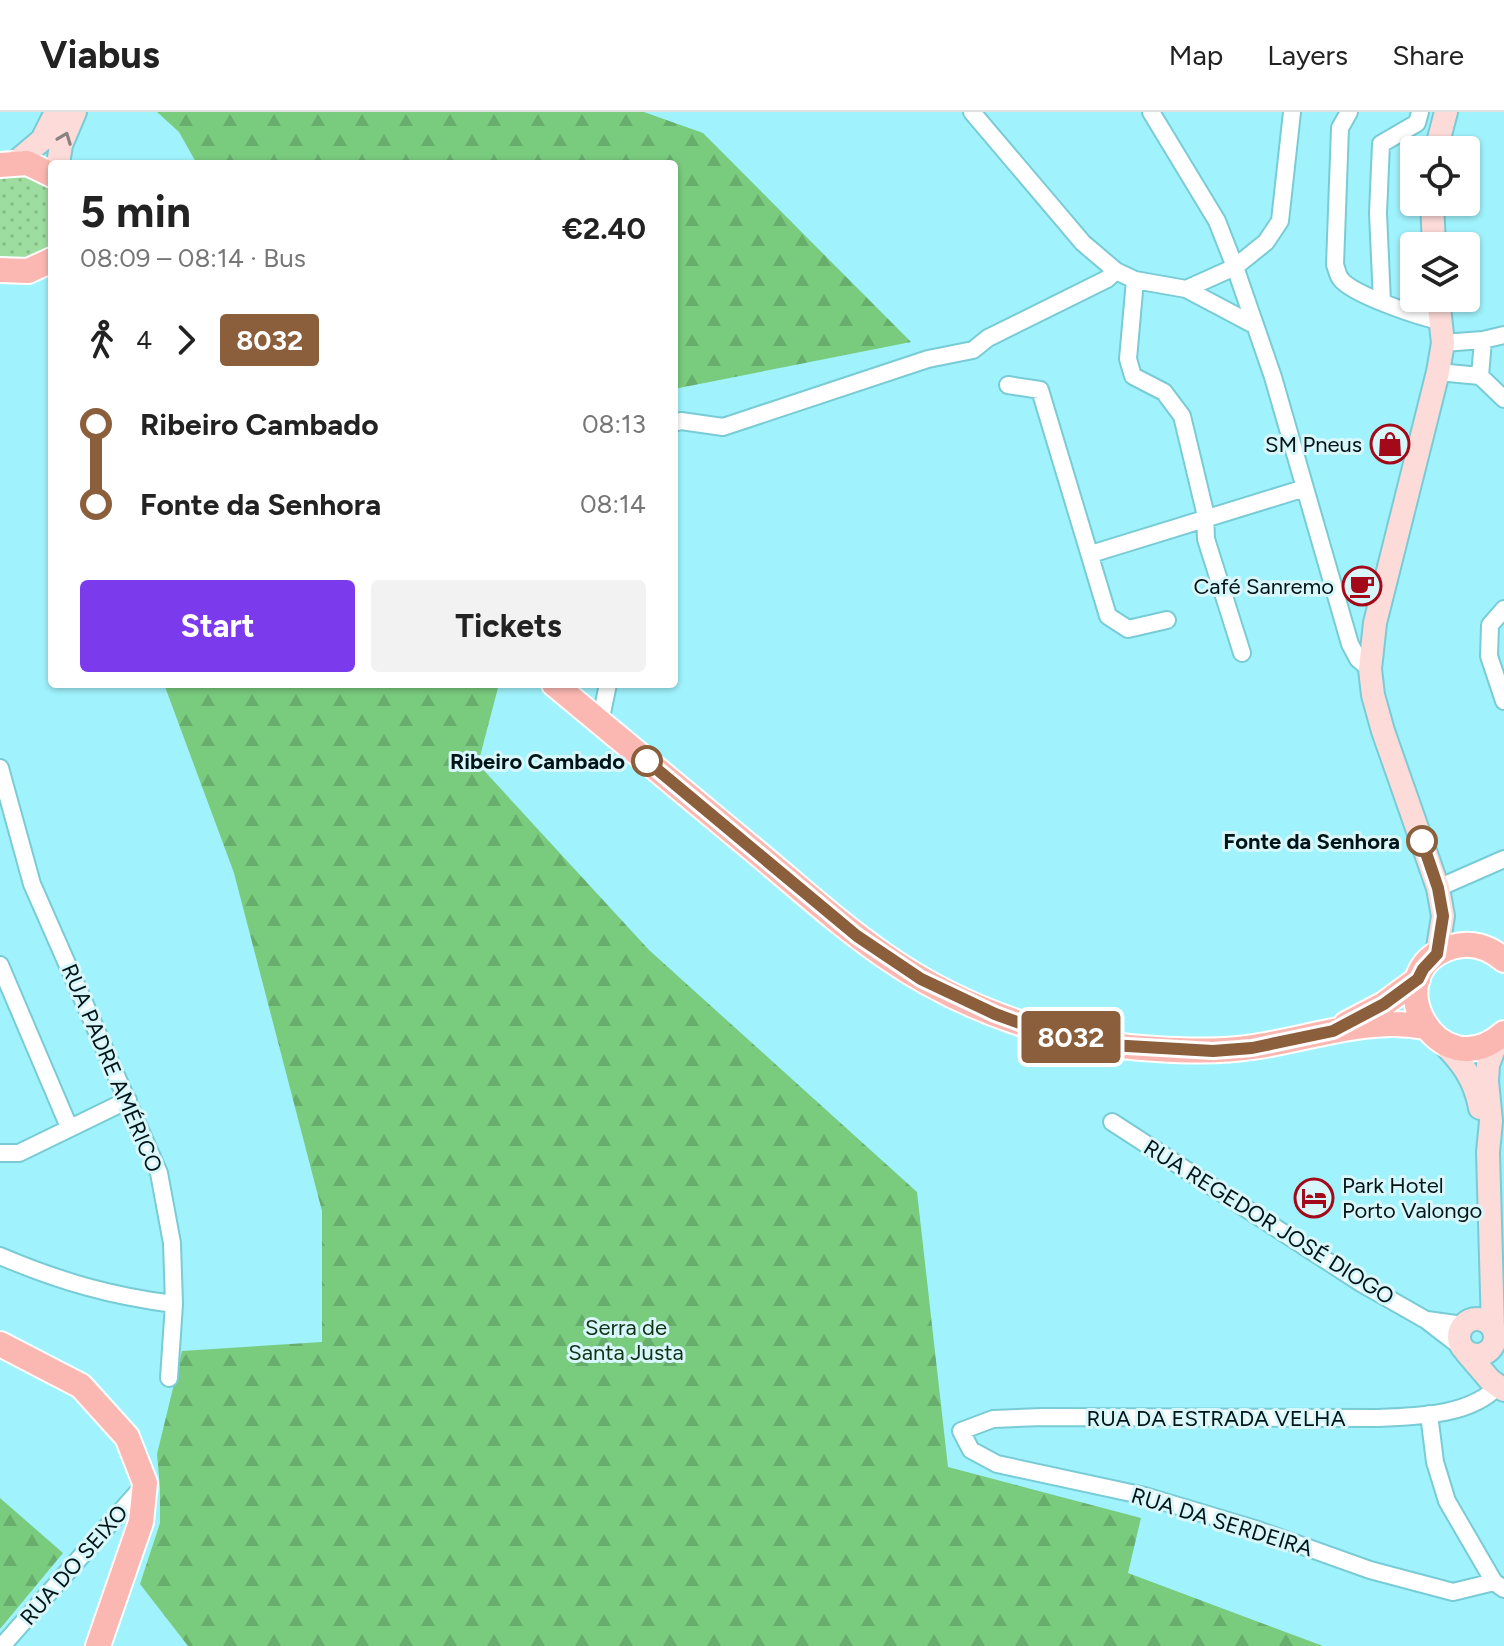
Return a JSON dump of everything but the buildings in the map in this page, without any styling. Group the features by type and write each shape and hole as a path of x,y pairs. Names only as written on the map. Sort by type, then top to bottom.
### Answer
{"main road":[{"path":"8,164 37,166 48,173"},
{"path":"17,273 48,261"},
{"path":"559,688 857,936 921,979 995,1014 1062,1035 1110,1045 1157,1049 1213,1051 1252,1048 1389,1023 1433,1034 1450,1046 1469,1048 1489,1044 1501,1036"},
{"path":"1433,1034 1417,1009 1418,979 1423,969 1437,954 1455,946 1495,951"},
{"path":"1333,1031 1384,1004 1418,979"},
{"path":"0,1344 81,1386 127,1437 145,1483 141,1522 98,1646"}],"street":[{"path":"8,164 42,140 56,112"},
{"path":"59,160 61,145 75,112"},
{"path":"972,112 1083,243 1116,271 1135,280 1186,289 1254,325"},
{"path":"1151,112 1217,221 1273,377 1350,644 1358,659 1370,669"},
{"path":"1186,289 1235,267 1266,242 1280,221 1292,112"},
{"path":"1349,112 1340,128 1335,265 1340,278 1349,287 1382,302 1425,318 1440,320 1483,340 1504,335"},
{"path":"1382,302 1378,213 1381,144 1417,123 1420,112"},
{"path":"1440,136 1446,112"},
{"path":"678,423 723,427 928,359 973,350 988,338 1107,279 1116,271"},
{"path":"1135,280 1128,359 1133,376 1164,392 1182,416 1205,512 1206,539 1242,653"},
{"path":"1437,954 1443,916 1438,888 1383,731 1370,669 1378,611 1438,372 1440,320"},
{"path":"1480,376 1483,340"},
{"path":"1438,372 1480,376 1504,399"},
{"path":"1008,385 1040,390 1108,616 1128,629 1167,620"},
{"path":"1091,554 1305,488"},
{"path":"1503,610 1490,625 1489,656 1504,701"},
{"path":"600,723 607,688"},
{"name":"RUA PADRE AMÉRICO","path":"0,768 32,884 159,1173 172,1243 174,1304 169,1378"},
{"path":"1438,888 1504,859"},
{"path":"1438,888 1460,928 1495,951"},
{"path":"0,965 69,1127"},
{"path":"1433,1034 1460,1059 1476,1087 1488,1152"},
{"path":"1486,1363 1486,1296 1491,1269 1488,1152 1491,1121 1487,1081 1488,1065 1501,1036"},
{"path":"0,1153 19,1153 128,1100"},
{"name":"RUA REGEDOR JOSÉ DIOGO","path":"1112,1122 1361,1283 1426,1320 1486,1363"},
{"path":"0,1256 96,1292 174,1304"},
{"name":"RUA DA ESTRADA VELHA","path":"961,1431 993,1419 1042,1417 1379,1418 1429,1414 1486,1363"},
{"name":"RUA DA SERDEIRA","path":"961,1431 971,1450 997,1464 1145,1496 1255,1529 1370,1570 1453,1592 1499,1585 1447,1501 1435,1462 1429,1414"},
{"name":"RUA DO SEIXO","path":"2,1646 145,1483"}],"green space":[{"path":"157,112 644,112 703,133 911,342 678,388 678,160 195,160 179,132"},
{"path":"14,171 44,179 48,183 48,250 40,256 28,260 0,259 0,174"},
{"name":"Serra de Santa Justa","path":"165,688 498,688 478,764 649,950 917,1192 948,1467 1141,1518 1128,1573 1323,1646 188,1646 140,1584 160,1523 157,1454 182,1351 322,1342 322,1211 234,873"},
{"path":"0,1498 63,1553 0,1629"}],"bus line":[{"name":"8032","path":"647,761 857,936 921,979 1028,1026 1110,1045 1213,1051 1252,1048 1333,1031 1384,1004 1418,979 1437,954 1443,916 1438,888 1422,841"}],"place":[{"name":"SM Pneus","path":"1390,444"},
{"name":"Café Sanremo","path":"1362,586"},
{"name":"Ribeiro Cambado","path":"647,761"},
{"name":"Fonte da Senhora","path":"1422,841"},
{"name":"Park Hotel Porto Valongo","path":"1314,1198"}]}
